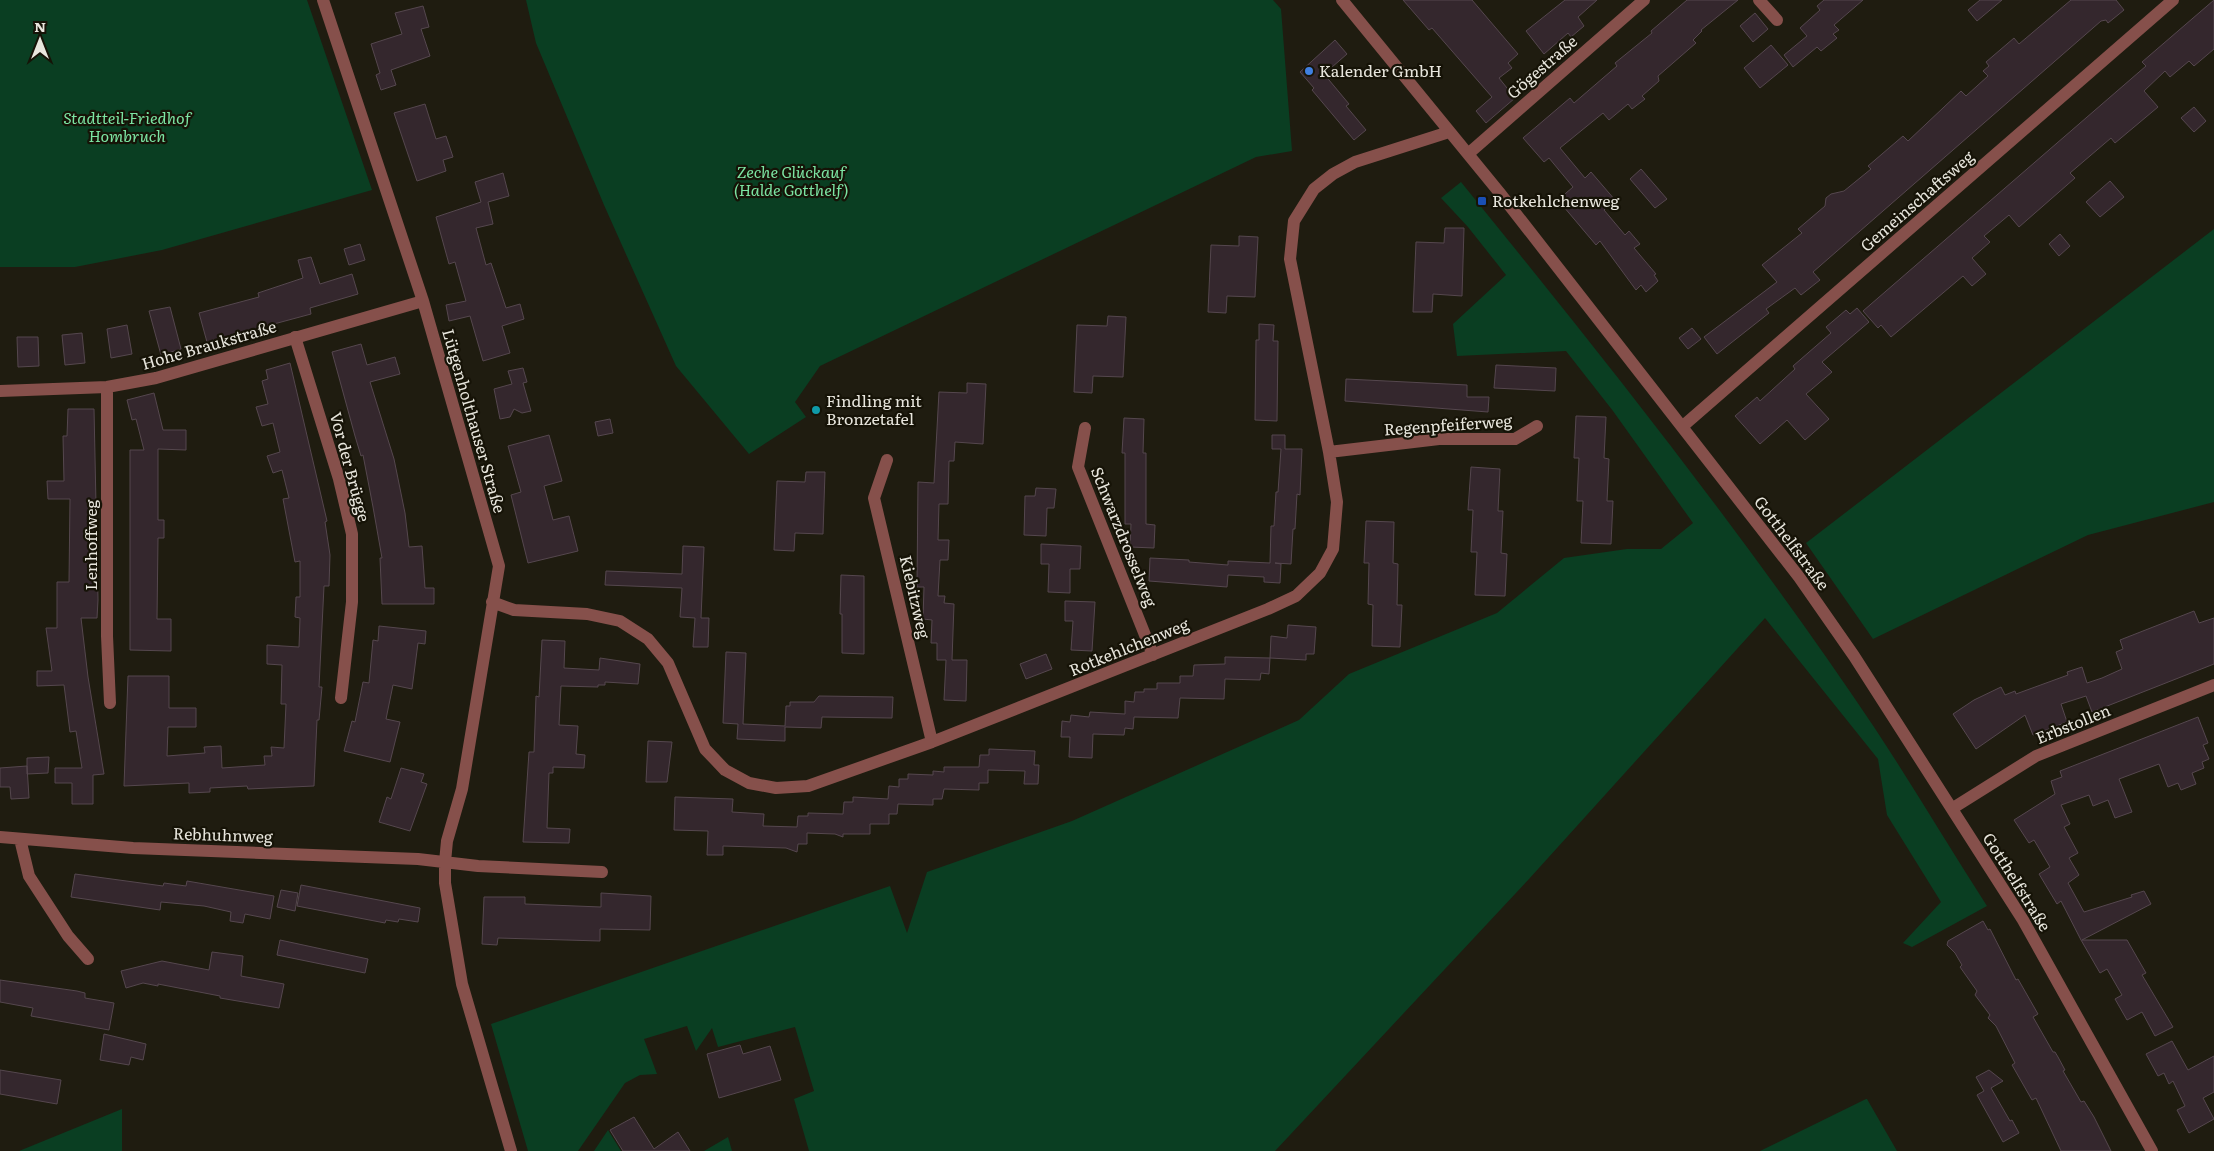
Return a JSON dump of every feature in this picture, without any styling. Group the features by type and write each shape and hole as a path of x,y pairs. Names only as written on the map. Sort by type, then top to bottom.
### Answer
{"street":[{"name":"Lütgenholthauser Straße","path":"323,0 423,301 498,566 462,789 447,841 445,862 446,882 462,984 511,1151"},
{"name":"Gotthelfstraße","path":"1342,0 1468,154 1683,426 1799,577 1854,656 2023,920 2152,1151"},
{"path":"1759,0 1777,20"},
{"name":"Gemeinschaftsweg","path":"1683,426 2173,0"},
{"name":"Gögestraße","path":"1468,154 1638,2"},
{"name":"Rotkehlchenweg","path":"492,602 514,610 587,614 620,621 648,639 668,663 705,749 725,770 749,783 776,788 808,786 932,742 1154,655 1296,596 1320,573 1334,549 1337,502 1329,452 1290,258 1294,221 1314,189 1332,174 1355,162 1449,132"},
{"name":"Hohe Braukstraße","path":"0,391 107,387 156,378 423,301"},
{"name":"Vor der Brügge","path":"295,337 339,479 352,534 352,602 342,698"},
{"name":"Lenhoffweg","path":"107,387 107,636 110,703"},
{"name":"Regenpfeiferweg","path":"1329,452 1439,439 1516,439 1537,426"},
{"name":"Schwarzdrosselweg","path":"1085,428 1078,467 1154,655"},
{"name":"Kiebitzweg","path":"887,460 874,498 932,742"},
{"name":"Erbstollen","path":"1953,808 2036,756 2214,685"},
{"name":"Rebhuhnweg","path":"0,837 133,848 445,862"},
{"path":"20,839 29,876 68,936 88,959"},
{"path":"445,862 478,866 602,872"}],"green space":[{"name":"Stadtteil-Friedhof Hombruch","path":"0,0 307,0 372,190 162,250 75,267 0,267"},
{"name":"Zeche Glückauf (Halde Gotthelf)","path":"526,0 1273,0 1281,9 1292,151 1256,157 820,366 795,402 806,417 749,454 676,366 604,205 536,43"},
{"path":"1461,182 1674,450 1776,587 1874,727 1987,906 1912,947 1903,943 1941,902 1887,815 1878,759 1765,618 1529,879 1275,1151 809,1151 794,1099 814,1091 795,1027 718,1047 712,1028 696,1051 687,1026 644,1039 657,1074 640,1075 625,1083 578,1151 528,1151 491,1024 890,886 907,933 927,872 1072,821 1299,720 1349,674 1497,613 1564,558 1627,549 1661,549 1693,523 1613,411 1566,351 1457,356 1453,324 1506,275 1468,227 1441,198"},
{"path":"2214,229 2214,502 2088,535 1873,639 1806,543"},
{"path":"1866,1099 1897,1151 1760,1151"},
{"path":"122,1109 122,1151 19,1151"},
{"path":"608,1130 621,1151 594,1151"},
{"path":"728,1137 732,1151 704,1151"}],"building":[{"path":"1403,0 1472,0 1518,54 1508,63 1512,68 1499,78 1515,98 1486,123 1476,111 1492,97 1432,28 1429,30"},
{"path":"1565,0 1597,0 1578,17 1584,26 1571,37 1568,33 1544,54 1526,31"},
{"path":"1687,0 1738,0 1701,30 1693,40 1696,43 1658,76 1659,81 1642,96 1645,99 1632,109 1628,104 1609,120 1603,113 1560,148 1585,178 1591,172 1615,200 1604,210 1625,235 1629,231 1640,244 1634,248 1656,274 1654,275 1658,281 1646,292 1641,285 1636,290 1600,241 1596,245 1558,200 1573,187 1549,158 1544,162 1523,138 1570,98 1574,103 1617,66 1615,63 1652,33 1651,31"},
{"path":"1824,0 1863,0 1834,25 1839,30 1833,34 1837,38 1821,51 1817,47 1793,67 1784,55 1807,36 1800,28 1820,10 1817,6"},
{"path":"1980,0 2002,0 1977,21 1968,10"},
{"path":"2071,0 2116,0 2124,10 2108,23 2106,20 2101,21 1813,272 1820,280 1801,295 1795,288 1766,309 1769,313 1717,354 1704,337 1777,282 1762,265 1802,233 1798,229 1825,206 1826,198 1831,194 1844,191 1871,169 1868,166 1903,136 1908,141 1961,91 1966,96 1988,76 1983,71 1989,66 1986,62 2014,38 2019,44"},
{"path":"2214,0 2214,49 2194,66 2189,61 2170,77 2165,71 2144,91 2158,107 2115,143 2111,138 2070,173 2075,178 2019,227 2009,215 1984,236 1990,242 1972,258 1986,274 1972,286 1963,276 1891,337 1881,325 1878,328 1863,311 2146,66 2142,62"},
{"path":"423,6 429,27 421,29 430,56 391,70 396,85 381,90 376,75 380,73 371,44 402,34 395,13"},
{"path":"1755,13 1768,29 1753,42 1740,26"},
{"path":"1335,40 1347,54 1324,74 1349,104 1346,106 1366,130 1354,140 1312,90 1314,88 1300,72"},
{"path":"1771,45 1788,65 1760,88 1744,68"},
{"path":"425,104 436,139 446,136 453,157 443,160 446,171 417,181 394,113"},
{"path":"2194,107 2206,121 2194,132 2181,118"},
{"path":"1641,169 1667,199 1655,208 1630,179"},
{"path":"503,173 509,196 488,202 493,224 476,228 486,265 491,263 506,308 520,304 524,319 502,326 510,353 483,361 470,316 449,321 446,305 466,301 455,262 449,264 436,217 481,202 475,182"},
{"path":"2110,181 2124,197 2100,217 2086,202"},
{"path":"1445,228 1464,228 1462,296 1433,294 1432,312 1413,312 1416,242 1444,243"},
{"path":"2060,234 2070,246 2059,256 2049,244"},
{"path":"1239,236 1258,237 1255,297 1227,296 1226,313 1208,312 1211,245 1239,246"},
{"path":"360,244 365,260 349,265 344,249"},
{"path":"311,257 320,284 352,274 358,294 310,308 311,314 207,342 199,313 259,297 258,293 303,278 298,260"},
{"path":"170,307 181,349 161,355 149,311"},
{"path":"1857,308 1869,322 1822,362 1832,372 1806,394 1829,419 1805,440 1787,420 1760,444 1735,416 1757,397 1760,401 1795,369 1793,366 1831,333 1826,327 1846,310 1850,314"},
{"path":"1108,316 1126,317 1123,377 1093,376 1092,393 1074,392 1077,325 1107,326"},
{"path":"1259,324 1274,325 1273,341 1278,341 1277,421 1255,420 1256,340 1259,340"},
{"path":"127,325 132,354 111,358 107,329"},
{"path":"1692,328 1701,339 1688,349 1679,338"},
{"path":"82,333 85,363 65,365 62,335"},
{"path":"17,337 38,337 39,366 18,367"},
{"path":"361,344 367,365 395,357 400,374 370,382 394,459 405,513 409,547 422,546 425,588 434,588 434,604 382,604 380,558 382,558 363,455 361,456 332,352"},
{"path":"290,363 327,521 325,522 330,555 329,586 324,586 319,687 322,687 319,720 317,720 314,786 248,789 247,786 210,788 210,792 189,793 189,783 124,786 128,676 169,676 169,708 196,708 196,727 168,727 167,756 205,753 204,747 221,746 222,768 265,765 264,756 272,756 271,747 284,748 286,704 281,704 282,665 267,664 267,645 299,647 300,618 295,617 296,597 300,597 300,561 295,562 283,499 289,498 282,470 273,473 267,456 280,452 273,423 262,426 256,407 268,404 262,381 268,379 266,370"},
{"path":"1496,365 1556,368 1555,391 1494,388"},
{"path":"523,368 527,382 523,383 531,411 522,413 514,409 510,417 500,419 494,389 512,384 508,371"},
{"path":"1346,379 1467,385 1467,397 1489,397 1488,412 1345,401"},
{"path":"967,383 986,384 983,444 955,442 954,461 949,461 948,504 939,504 938,540 949,540 948,560 940,560 938,596 945,596 944,603 954,604 952,660 967,660 966,701 944,700 946,660 937,660 937,643 931,643 932,620 923,619 924,587 917,587 918,482 934,483 939,392 967,393"},
{"path":"154,393 163,430 186,430 186,450 158,449 158,520 164,520 164,538 158,538 157,619 171,619 171,651 130,650 130,450 144,450 136,419 132,420 127,400"},
{"path":"68,409 94,409 97,618 81,618 88,677 104,774 93,775 93,804 72,804 72,783 55,783 55,768 82,768 76,731 70,732 64,685 37,686 37,671 52,671 46,628 57,628 57,582 69,582 70,499 48,499 47,481 64,481 63,436 67,436"},
{"path":"1576,416 1606,417 1604,458 1609,459 1607,501 1613,501 1611,544 1581,543 1583,501 1577,501 1579,458 1574,458"},
{"path":"1124,418 1144,419 1143,453 1146,453 1146,524 1155,525 1154,548 1130,547 1131,524 1125,524 1125,453 1122,453"},
{"path":"610,419 613,433 598,436 595,422"},
{"path":"549,435 562,481 544,486 553,520 569,516 578,551 528,563 511,495 521,492 508,446"},
{"path":"1272,435 1285,435 1285,449 1302,449 1300,495 1297,494 1291,564 1275,563 1281,564 1280,583 1264,582 1264,577 1228,575 1227,587 1149,581 1150,558 1228,565 1228,561 1270,563 1271,526 1274,526 1281,449 1272,449"},
{"path":"1471,467 1500,469 1498,511 1503,511 1501,553 1507,554 1505,596 1475,595 1477,552 1471,552 1473,510 1468,510"},
{"path":"806,472 825,472 823,534 795,533 794,551 774,550 777,481 805,482"},
{"path":"1036,488 1056,489 1054,508 1047,508 1046,536 1024,535 1025,496 1035,496"},
{"path":"1366,521 1394,522 1393,563 1398,564 1397,605 1402,605 1400,647 1372,646 1373,605 1368,604 1369,563 1364,563"},
{"path":"1041,544 1081,546 1080,569 1070,569 1070,593 1048,592 1049,564 1041,564"},
{"path":"683,546 704,547 701,618 709,618 708,647 693,647 695,618 680,617 682,588 605,585 606,571 682,574"},
{"path":"841,575 864,576 864,654 842,653"},
{"path":"1065,601 1095,602 1092,651 1071,650 1073,621 1065,621"},
{"path":"2194,611 2199,623 2214,618 2214,664 2092,712 2086,696 2061,704 2067,722 2033,735 2025,715 1976,749 1953,714 1974,700 2001,687 2005,695 2015,691 2016,694 2068,675 2067,672 2082,667 2087,683 2102,678 2122,669 2116,652 2123,649 2120,640"},
{"path":"1288,625 1316,627 1314,654 1306,654 1306,660 1270,658 1271,636 1287,638"},
{"path":"379,626 426,631 425,644 418,643 412,689 393,685 386,719 400,722 390,762 344,751 352,721 355,722 363,682 369,683 373,640 378,641"},
{"path":"542,640 565,641 564,668 599,670 600,658 640,664 638,684 605,682 605,685 598,685 598,687 561,686 559,725 578,726 576,754 585,755 584,768 553,767 553,773 549,773 547,828 570,829 569,843 523,842 529,752 534,752 536,696 539,697"},
{"path":"726,652 746,653 743,724 785,726 786,706 790,706 790,702 814,702 819,696 893,697 892,718 822,717 821,728 785,727 785,741 737,739 738,724 723,723"},
{"path":"1046,654 1052,669 1026,679 1020,664"},
{"path":"1225,657 1270,658 1269,674 1261,673 1260,680 1225,679 1224,699 1180,698 1178,718 1134,717 1133,729 1125,728 1124,735 1093,734 1092,758 1069,757 1070,737 1061,737 1062,721 1070,722 1071,715 1089,717 1090,712 1125,714 1125,701 1134,702 1135,692 1144,692 1144,689 1157,689 1157,683 1180,683 1180,676 1193,676 1194,665 1225,664"},
{"path":"2198,717 2208,743 2203,745 2209,759 2202,762 2204,768 2192,773 2196,784 2181,790 2178,783 2168,787 2159,764 2119,779 2132,812 2115,818 2108,800 2093,806 2089,795 2061,805 2070,824 2064,827 2078,853 2069,858 2079,875 2068,883 2084,912 2132,897 2131,895 2144,891 2151,904 2082,940 2127,940 2146,973 2142,975 2173,1027 2155,1036 2142,1012 2127,1020 2115,999 2122,995 2107,969 2100,973 2081,940 2061,901 2057,904 2039,874 2050,867 2034,840 2029,843 2014,820 2055,794 2051,781 2062,777 2060,771"},
{"path":"648,741 672,742 667,782 646,782"},
{"path":"989,749 1035,751 1034,765 1039,765 1038,784 1024,784 1025,771 988,770 988,783 979,783 979,790 944,789 942,799 933,799 933,805 898,804 897,814 889,814 889,824 870,824 870,834 843,834 843,837 835,834 807,833 807,844 798,844 797,852 786,848 723,846 723,855 707,855 708,831 674,830 675,797 733,799 732,812 764,814 763,826 797,827 798,816 808,816 808,813 843,814 844,802 853,802 853,797 888,799 889,786 899,787 899,779 908,779 908,774 933,775 933,771 944,772 944,767 979,767 980,755 989,755"},
{"path":"49,757 48,773 27,774 27,758"},
{"path":"27,766 29,798 11,799 10,787 0,787 0,768"},
{"path":"401,768 424,774 421,782 427,784 410,831 379,822 387,797 391,799"},
{"path":"75,874 163,886 164,883 186,886 187,881 274,896 270,919 245,914 243,923 230,921 231,912 204,906 161,902 160,910 71,897"},
{"path":"301,885 420,908 418,922 399,919 398,922 386,920 385,923 297,906"},
{"path":"281,890 298,893 295,911 277,907"},
{"path":"601,893 651,896 650,930 600,929 600,941 498,938 497,945 482,944 484,897 525,897 525,904 601,907"},
{"path":"1983,921 1988,930 1990,929 2016,980 2018,979 2038,1014 2033,1017 2053,1052 2058,1057 2065,1070 2063,1071 2081,1102 2084,1101 2094,1117 2111,1151 2061,1151 2036,1098 2032,1100 2012,1065 2015,1063 1996,1026 1988,1018 1990,1015 1975,995 1977,991 1960,967 1962,965 1955,953 1947,945 1948,941"},
{"path":"280,940 368,959 365,973 277,955"},
{"path":"212,952 243,956 241,976 284,984 279,1008 220,998 220,996 158,984 158,986 143,983 126,988 121,971 162,961 209,970"},
{"path":"0,980 77,991 85,993 85,998 114,1003 109,1030 31,1016 33,1008 0,1002"},
{"path":"104,1034 146,1044 143,1060 131,1057 129,1065 100,1060"},
{"path":"2172,1041 2188,1070 2214,1056 2214,1092 2203,1098 2214,1119 2189,1133 2177,1110 2185,1106 2173,1081 2169,1084 2164,1073 2158,1076 2146,1054"},
{"path":"740,1045 743,1054 770,1046 781,1080 719,1098 707,1054"},
{"path":"0,1070 61,1080 57,1104 0,1094"},
{"path":"1989,1070 2003,1081 1991,1088 2019,1133 2003,1142 1977,1095 1984,1091 1976,1077"},
{"path":"634,1117 654,1149 678,1132 690,1151 623,1151 610,1130"}],"place":[{"name":"Kalender GmbH","path":"1309,71"},
{"name":"Rotkehlchenweg","path":"1482,201"},
{"name":"Findling mit Bronzetafel","path":"816,410"}]}
